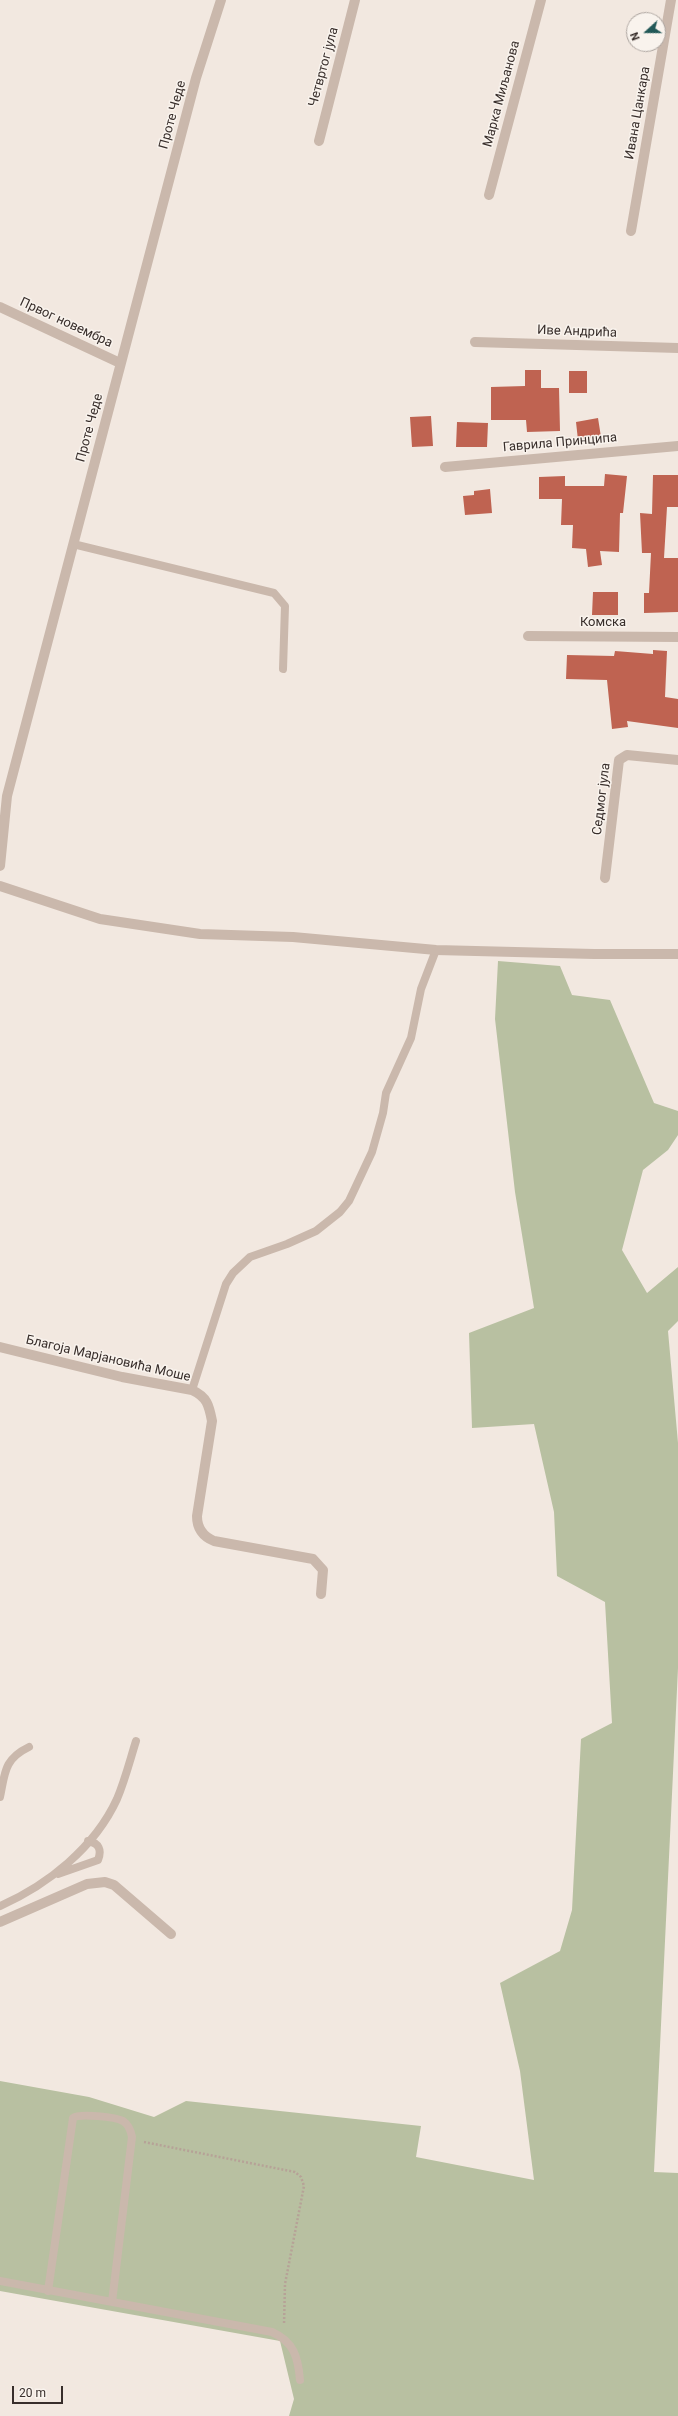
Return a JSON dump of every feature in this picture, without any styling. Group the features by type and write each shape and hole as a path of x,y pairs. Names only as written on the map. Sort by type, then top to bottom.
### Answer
{"street":[{"name":"Проте Чеде","path":"0,862 7,796 196,78 221,0"},
{"name":"Четвртог јула","path":"319,141 355,0"},
{"name":"Марка Миљанова","path":"489,196 541,0"},
{"name":"Ивана Цанкара","path":"631,231 671,0"},
{"name":"Првог новембра","path":"0,307 120,364"},
{"name":"Иве Андрића","path":"475,342 678,348"},
{"name":"Гаврила Принципа","path":"445,466 678,446"},
{"name":"Комска","path":"528,636 678,637"},
{"name":"Седмог јула","path":"605,878 619,760 627,755 678,760"},
{"path":"0,886 100,919 200,934 293,937 436,950 594,954 678,954"},
{"name":"Благоја Марјановића Моше","path":"0,1347 122,1378 192,1390 203,1395 209,1406 212,1420 197,1516 199,1528 207,1538 214,1541 313,1559 322,1570 323,1580 320,1594"},
{"path":"0,1922 88,1884 105,1882 114,1885 171,1934"}],"lane":[{"path":"73,544 274,593 285,606 283,669"},
{"path":"192,1390 226,1284 232,1273 250,1257 287,1244 316,1231 340,1212 356,1188 376,1140 388,1088 411,1038 422,989 436,950"},
{"path":"0,1906 17,1899 53,1875 102,1825 117,1799 136,1741"},
{"path":"0,1797 7,1765 14,1756 29,1747"},
{"path":"53,1875 98,1860 100,1850 93,1842 88,1841"},
{"path":"48,2290 73,2118 79,2114 121,2120 128,2126 132,2140 112,2302"},
{"path":"0,2281 272,2332 284,2338 295,2353 299,2364 300,2380"}],"path":[{"path":"132,2140 295,2172 301,2177 304,2186 285,2284 284,2338"}],"green space":[{"path":"498,961 560,966 572,995 610,1000 654,1103 678,1111 678,1135 668,1150 643,1170 622,1250 647,1293 678,1267 678,1321 668,1331 678,1443 678,1668 654,2172 678,2173 678,2416 289,2416 294,2399 280,2341 0,2291 0,2081 89,2097 154,2117 186,2101 421,2126 416,2157 534,2180 520,2071 500,1983 560,1951 572,1910 581,1739 612,1723 605,1602 557,1576 554,1512 534,1424 472,1428 469,1333 534,1308 515,1192 495,1019"}],"building":[{"path":"525,370 541,370 541,388 559,388 560,431 527,432 526,420 491,420 491,387 525,386"},
{"path":"569,371 587,371 587,393 569,393"},
{"path":"431,416 433,446 412,447 410,417"},
{"path":"598,418 601,437 578,440 576,422"},
{"path":"457,422 488,423 487,447 456,447"},
{"path":"605,474 627,476 623,513 620,513 619,552 600,551 602,565 588,567 586,549 572,548 573,525 561,525 562,499 539,499 539,477 565,476 565,486 604,486"},
{"path":"653,475 678,475 678,507 667,507 664,558 678,558 678,612 644,613 644,593 649,593 651,553 642,553 640,513 652,514"},
{"path":"490,489 492,513 465,515 463,496 474,495 474,491"},
{"path":"593,592 618,592 618,615 592,615"},
{"path":"653,650 667,651 665,697 678,699 678,728 627,721 628,727 612,729 607,680 566,679 567,655 614,656 615,651 653,654"}]}
